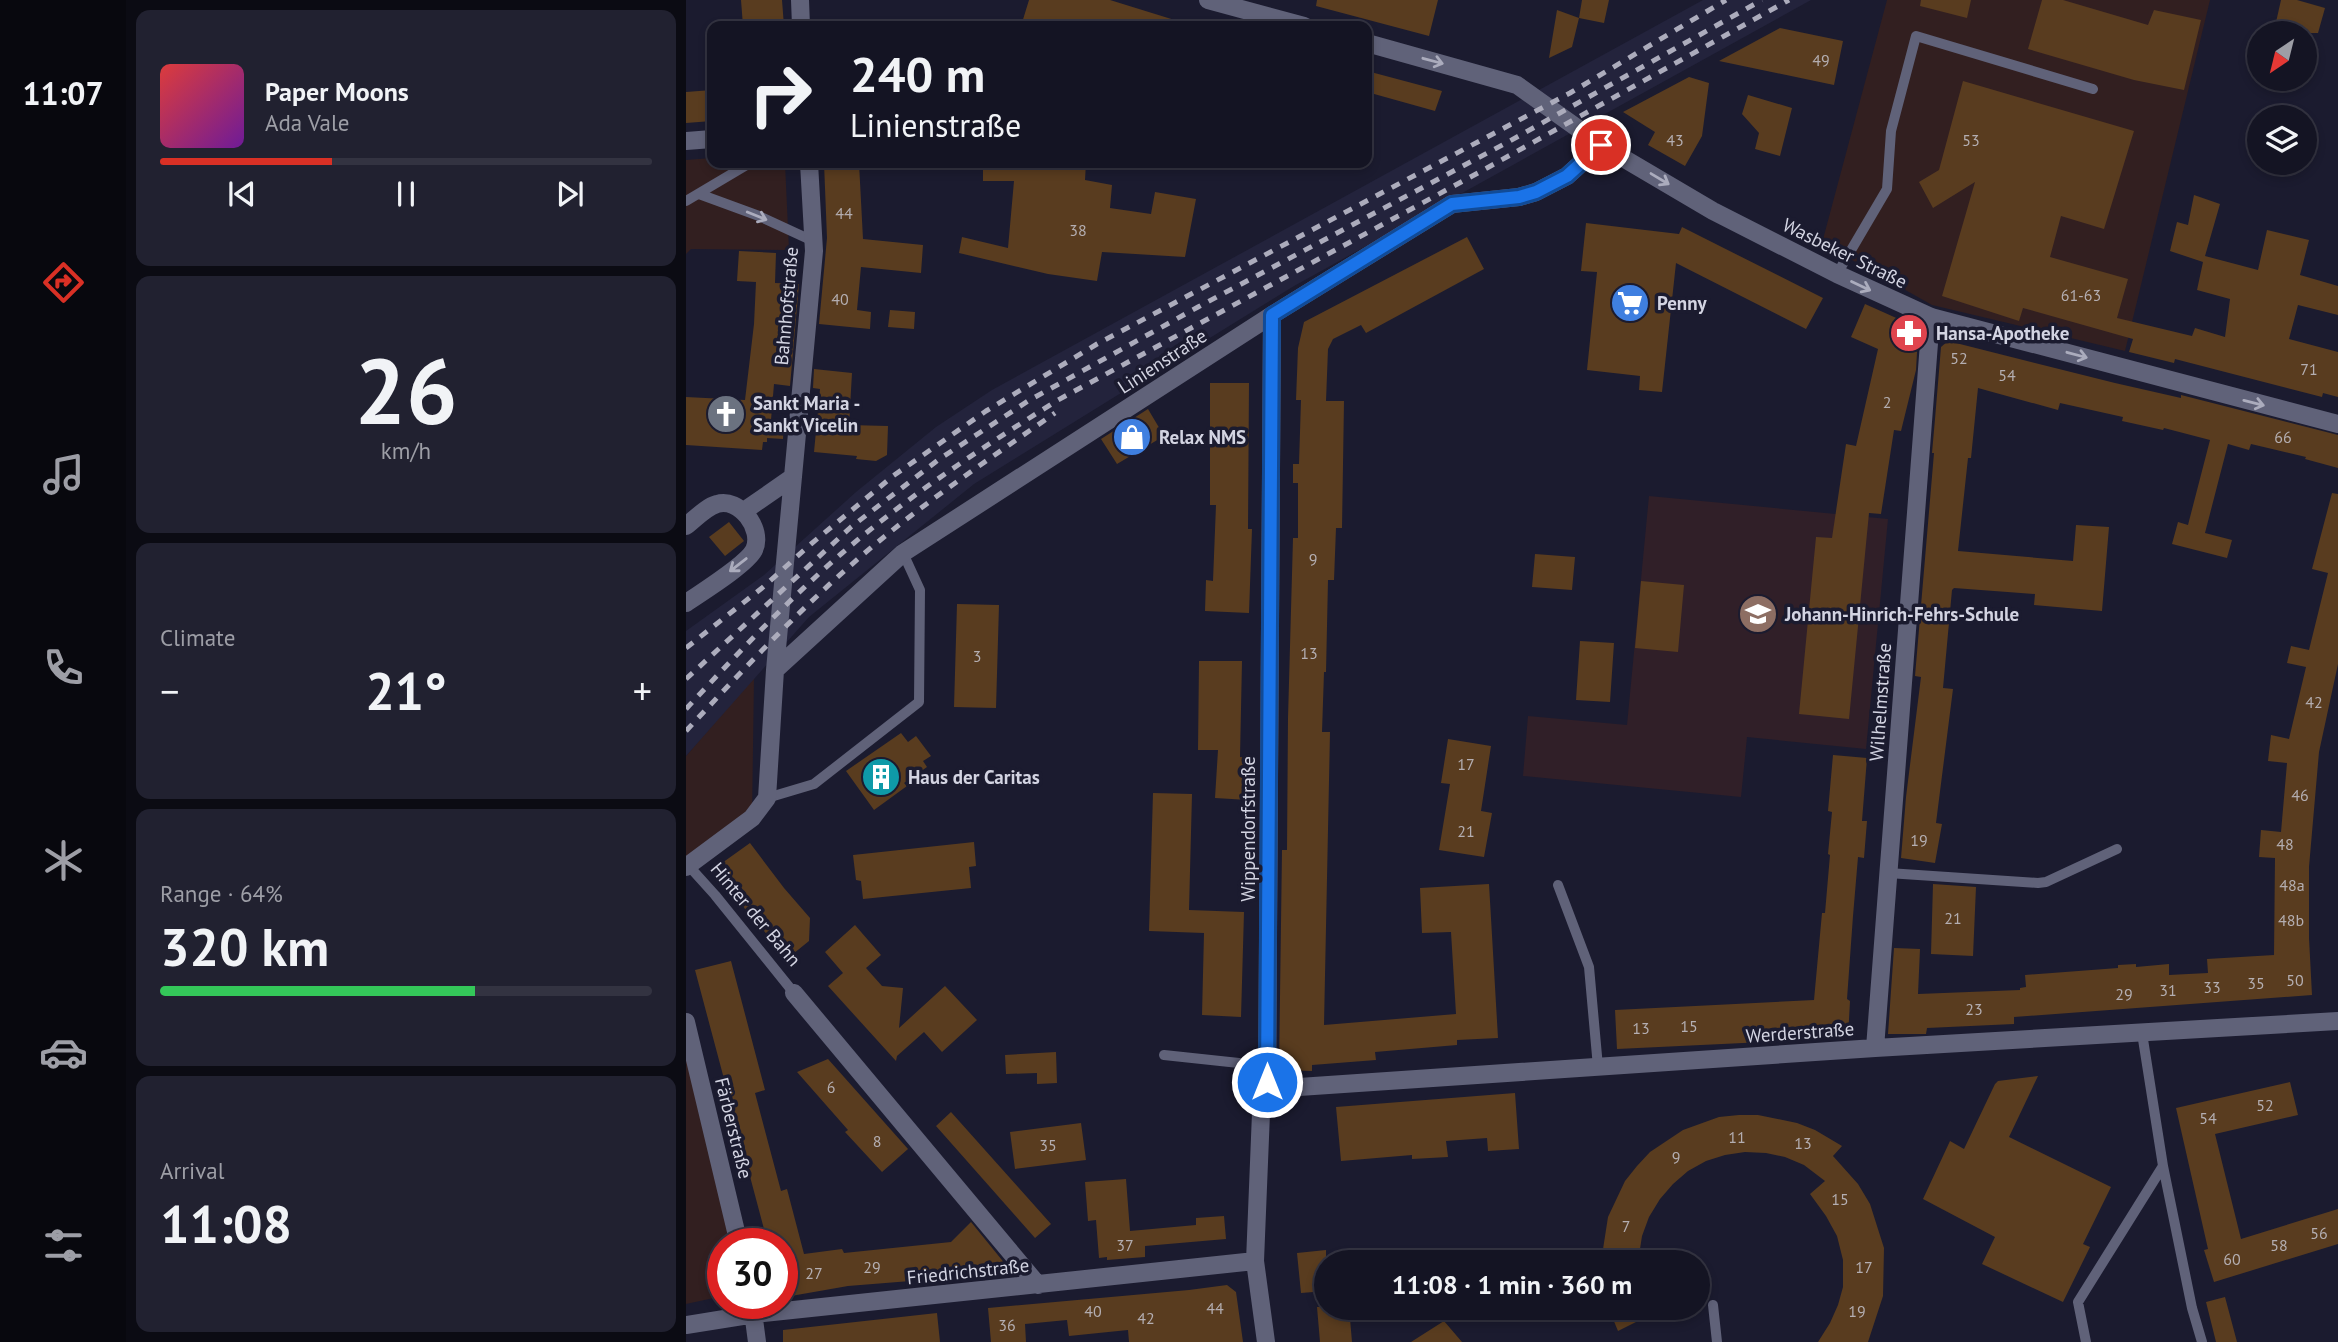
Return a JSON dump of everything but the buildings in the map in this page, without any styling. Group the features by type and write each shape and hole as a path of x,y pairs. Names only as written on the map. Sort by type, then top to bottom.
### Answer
{"street":[{"path":"800,0 801,21"},
{"path":"1208,0 1286,21"},
{"name":"Wasbeker Straße","path":"1372,44 1517,85 1601,145 1713,211 1837,274 1931,317 2338,424"},
{"path":"686,141 707,139"},
{"name":"Linienstraße","path":"775,670 903,554 1272,315 1452,204 1519,197 1536,192 1567,176 1601,145"},
{"name":"Bahnhofstraße","path":"793,477 813,241 808,168"},
{"name":"Wippendorfstraße","path":"1266,1342 1255,1261 1261,1113 1267,1097 1272,315"},
{"name":"Wilhelmstraße","path":"1875,1048 1931,317"},
{"path":"744,511 793,477"},
{"path":"767,798 775,670 793,477"},
{"path":"686,526 717,504 726,504 744,511 755,532 755,549 742,563 686,603"},
{"name":"Hinter der Bahn","path":"687,866 752,818 767,798"},
{"name":"Hinter der Bahn","path":"794,993 1038,1285"},
{"name":"Werderstraße","path":"1267,1097 1299,1087 1875,1048 2338,1021"},
{"name":"Färberstraße","path":"686,1022 735,1228"},
{"name":"Friedrichstraße","path":"798,1305 1038,1285 1255,1261"},
{"name":"Friedrichstraße","path":"686,1325 712,1319"},
{"path":"755,1319 757,1342"}],"lane":[{"path":"1837,274 1887,189 1891,131 1916,36 2093,89"},
{"path":"686,201 742,168"},
{"path":"699,194 759,216 813,241"},
{"path":"767,798 814,784 919,702 920,590 903,554"},
{"path":"1888,873 2038,883 2046,882 2117,849"},
{"name":"Hinter der Bahn","path":"687,866 715,895 794,993"},
{"path":"1558,885 1589,967 1598,1067"},
{"path":"2142,1033 2162,1166 2192,1308 2202,1342"},
{"path":"1164,1055 1267,1066"},
{"path":"2086,1342 2078,1302 2162,1166"},
{"path":"1713,1305 1717,1342"}],"shaded area":[{"path":"1703,0 1811,0 1294,286 974,484 809,617 686,756 686,631 764,575 856,492 936,427 992,390"},
{"path":"1887,0 2210,0 2125,351 1932,305 1822,243"},
{"path":"707,158 707,168 785,168 789,250 691,249 686,254 686,160"},
{"name":"Johann-Hinrich-Fehrs-Schule","path":"1649,496 1888,519 1866,749 1747,737 1741,797 1523,776 1528,716 1627,725"},
{"path":"754,677 752,818 686,867 686,756"},
{"path":"686,1022 735,1228 707,1228 707,1299 686,1304"}],"railway":[{"path":"686,648 762,588 893,476 986,411 1097,344 1570,93 1726,0"},
{"path":"686,679 851,527 938,460 1028,401 1508,142 1762,0"},
{"path":"686,709 781,610 866,533 946,473 1058,400 1487,168 1789,0"},
{"path":"686,731 787,625 875,544 925,505 1055,413"}],"place":[{"name":"Penny","path":"1630,303"},
{"name":"Hansa-Apotheke","path":"1909,333"},
{"name":"Sankt Maria - Sankt Vicelin","path":"726,414"},
{"name":"Relax NMS","path":"1132,437"},
{"name":"Johann-Hinrich-Fehrs-Schule","path":"1758,614"},
{"name":"Haus der Caritas","path":"881,777"}],"route":[{"path":"1267,1082 1272,315 1452,204 1519,197 1536,192 1567,176 1601,145"}]}
